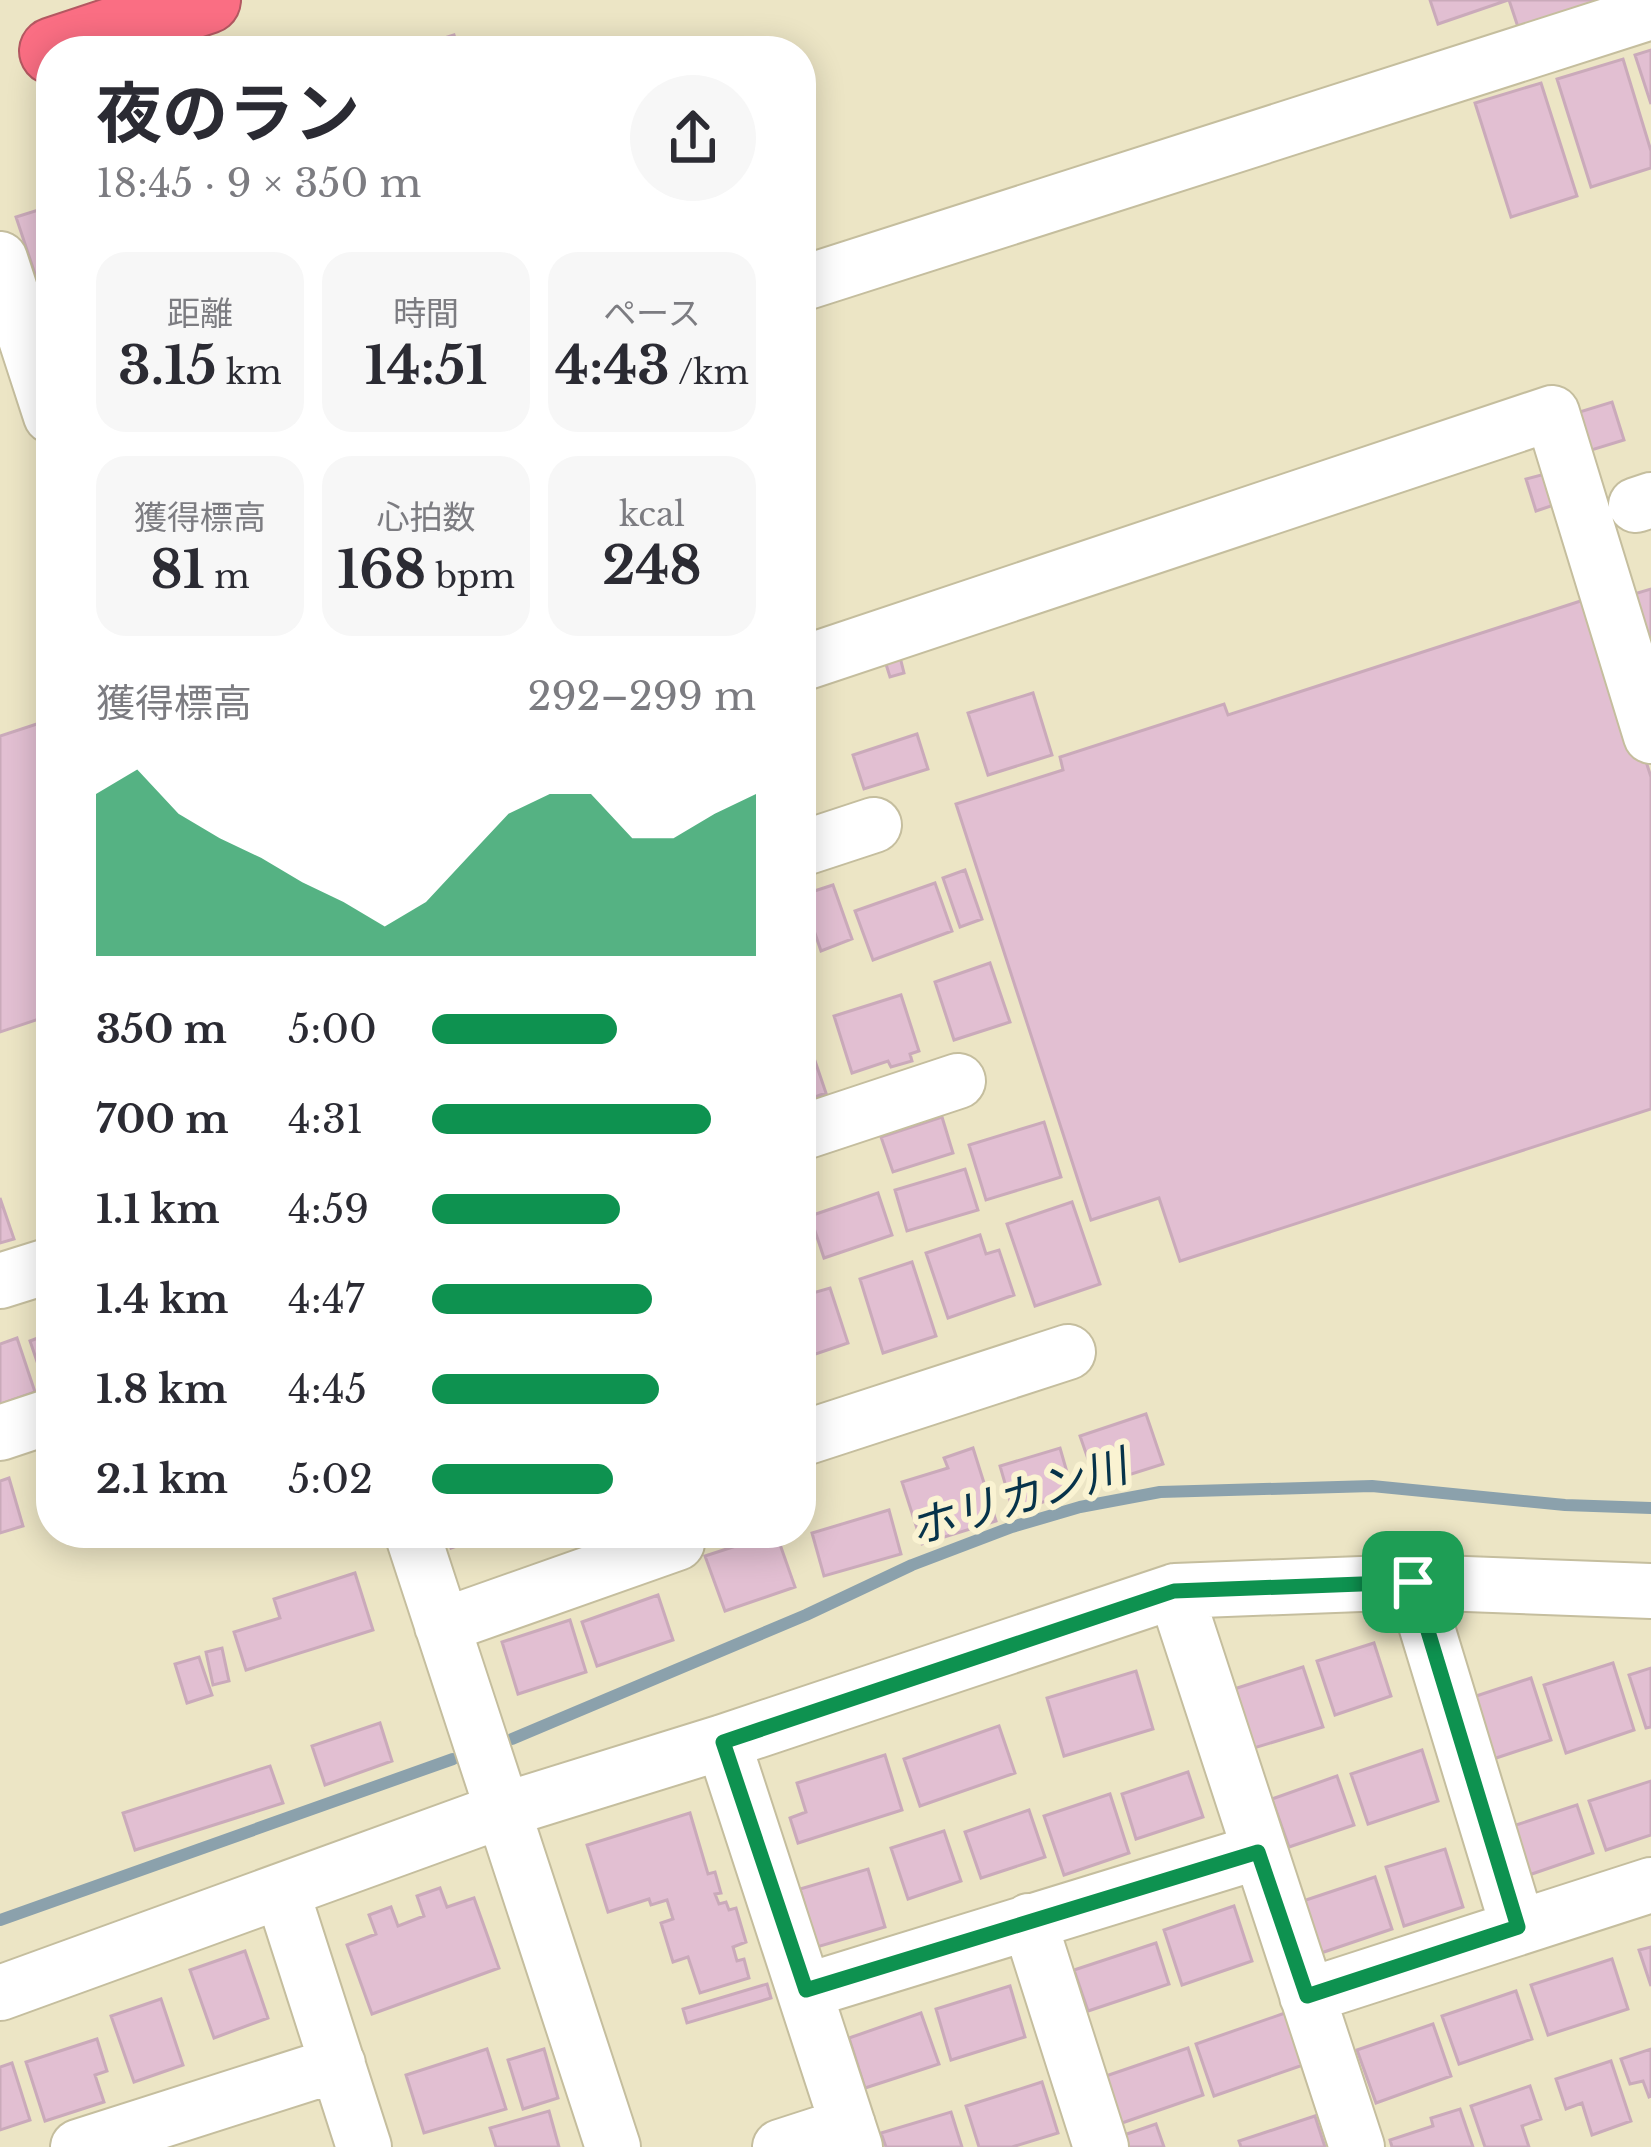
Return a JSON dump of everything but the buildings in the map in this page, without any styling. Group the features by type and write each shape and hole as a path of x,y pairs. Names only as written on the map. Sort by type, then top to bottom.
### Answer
{"highway":[{"path":"98,36 207,0"},
{"path":"0,69 36,57"}],"street":[{"path":"816,279 1651,12"},
{"path":"0,259 36,370"},
{"path":"816,659 1552,413 1651,736"},
{"path":"816,844 874,825"},
{"path":"816,1128 958,1081"},
{"path":"0,1281 36,1269"},
{"path":"816,1434 1068,1352"},
{"path":"0,1433 36,1421"},
{"path":"417,1548 613,2147"},
{"path":"442,1626 666,1548"},
{"path":"0,1994 501,1811 1174,1591 1413,1582 1651,1591"},
{"path":"1413,1582 1518,1927"},
{"path":"1174,1591 1357,2147"},
{"path":"723,1742 852,2136 780,2147"},
{"path":"806,1990 1258,1852"},
{"path":"1307,1996 1651,1885"},
{"path":"282,1892 364,2147"},
{"path":"1029,1922 1101,2147"},
{"path":"77,2147 338,2064"}],"waterway":[{"name":"ホリカン川","path":"512,1739 912,1565 1080,1507 1160,1492 1372,1486 1565,1505 1651,1508"},
{"name":"ホリカン川","path":"0,1920 453,1759"}],"route":[{"path":"1413,1582 1518,1927 1307,1996 1258,1852 806,1990 723,1742 1174,1591 1413,1582"}]}
